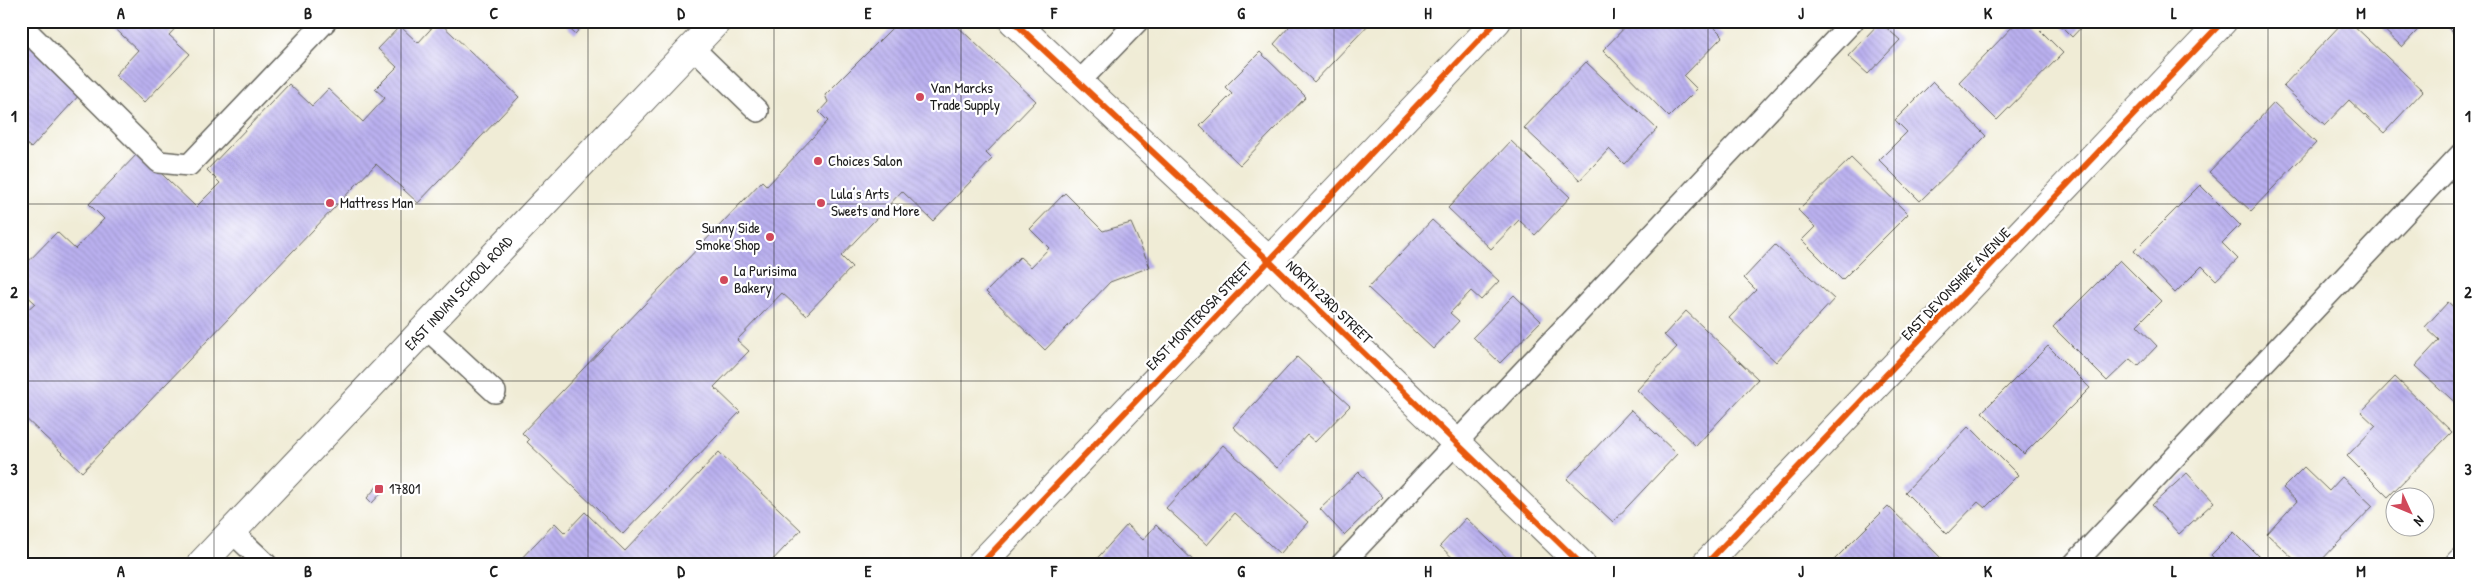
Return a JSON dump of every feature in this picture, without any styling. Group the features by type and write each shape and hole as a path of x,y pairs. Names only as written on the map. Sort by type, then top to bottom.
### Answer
{"street":[{"name":"EAST INDIAN SCHOOL ROAD","path":"201,564 717,21"},
{"name":"NORTH 23RD STREET","path":"1013,21 1269,261 1581,564"},
{"name":"EAST MONTEROSA STREET","path":"981,564 1497,21"},
{"name":"EAST DEVONSHIRE AVENUE","path":"1706,564 2223,21"}],"lane":[{"path":"21,25 158,162 188,165 326,21"},
{"path":"1078,83 1138,21"},
{"path":"1342,564 1854,21"},
{"path":"692,47 758,111"},
{"path":"2074,564 2461,154"},
{"path":"426,328 495,392"},
{"path":"232,532 266,564"}],"building":[{"path":"107,21 182,21 169,35 190,54 144,103 115,75 138,50"},
{"path":"438,21 519,97 418,203 376,164 82,472 21,414 21,308 25,312 35,303 21,290 21,269 57,232 75,249 104,219 89,204 139,152 196,207 220,183 207,170 289,84 312,106 328,89 363,122 385,98 375,89 397,67 378,49 400,26 418,43"},
{"path":"561,21 587,21 575,34"},
{"path":"899,21 952,21 1036,101 986,153 992,159 933,221 902,191 841,256 852,267 806,315 782,293 737,340 749,351 714,387 740,412 623,534 527,442 529,440 522,433 762,181 767,186 828,121 819,112 828,102 825,95"},
{"path":"1283,21 1372,21 1314,82 1274,44 1289,27"},
{"path":"1631,21 1708,21 1723,36 1684,76 1697,89 1669,117 1603,50"},
{"path":"2018,21 2031,21 2063,53 1997,120 1959,82"},
{"path":"2056,21 2087,21 2072,37"},
{"path":"2344,21 2349,21 2423,91 2384,133 2349,100 2325,125 2283,86"},
{"path":"2375,21 2426,21 2402,47"},
{"path":"2441,21 2461,21 2461,29 2455,35"},
{"path":"1880,22 1900,40 1868,74 1848,56"},
{"path":"21,35 82,92 31,148 21,139"},
{"path":"1260,52 1306,97 1240,165 1200,126 1232,94 1225,87"},
{"path":"1586,62 1657,129 1624,164 1609,149 1580,180 1524,128"},
{"path":"1933,82 1986,136 1920,201 1879,160 1907,132 1895,120"},
{"path":"2274,103 2316,143 2251,211 2209,172"},
{"path":"1511,141 1570,197 1535,235 1519,220 1491,249 1448,208"},
{"path":"1851,158 1908,214 1842,280 1802,240 1815,227 1798,210"},
{"path":"2200,185 2240,225 2222,243 2238,259 2216,280 2202,266 2175,293 2134,251"},
{"path":"1065,193 1103,231 1131,223 1150,267 1110,282 1045,350 986,292 1020,257 1031,267 1049,248 1030,229"},
{"path":"1432,220 1499,281 1481,300 1471,291 1450,313 1459,321 1433,349 1368,288"},
{"path":"1775,245 1834,299 1776,362 1729,318 1756,290 1744,278"},
{"path":"2120,260 2161,301 2137,325 2157,346 2138,366 2130,359 2107,381 2053,327"},
{"path":"1514,295 1541,321 1500,363 1473,337"},
{"path":"2448,302 2459,312 2461,310 2461,408 2415,366 2439,340 2425,327"},
{"path":"1686,311 1758,379 1696,446 1637,390 1677,347 1664,335"},
{"path":"2048,346 2090,388 2024,454 1982,412"},
{"path":"1297,357 1350,406 1315,442 1307,435 1277,468 1233,427"},
{"path":"2395,377 2452,432 2397,488 2384,488 2384,493 2347,456 2376,426 2361,412"},
{"path":"1631,410 1677,454 1613,522 1567,479"},
{"path":"1969,426 2018,475 1985,508 1978,502 1947,534 1905,492"},
{"path":"1223,445 1308,522 1280,554 1235,513 1207,545 1166,508"},
{"path":"719,452 801,530 769,564 516,564 555,523 565,533 585,512 625,551"},
{"path":"2304,467 2329,491 2342,477 2373,506 2318,564 2299,564 2267,534 2297,501 2283,488"},
{"path":"1359,472 1383,497 1344,535 1320,509"},
{"path":"2187,473 2214,502 2179,534 2152,505"},
{"path":"380,483 386,488 372,503 367,498"},
{"path":"1888,506 1943,560 1939,564 1830,564"},
{"path":"1466,518 1514,564 1459,564 1440,546"},
{"path":"1127,525 1143,540 1156,525 1197,564 1092,564"},
{"path":"2234,532 2266,564 2220,564 2211,555"}],"cycle path":[{"path":"1013,21 1269,261 1581,564"},
{"path":"981,564 1497,21"},
{"path":"1706,564 2223,21"}],"place":[{"name":"Van Marcks Trade Supply","path":"920,97"},
{"name":"Choices Salon","path":"818,161"},
{"name":"Mattress Man","path":"330,203"},
{"name":"Lula’s Arts Sweets and More","path":"821,203"},
{"name":"Sunny Side Smoke Shop","path":"770,237"},
{"name":"La Purisima Bakery","path":"724,280"},
{"name":"17801","path":"379,489"}]}
